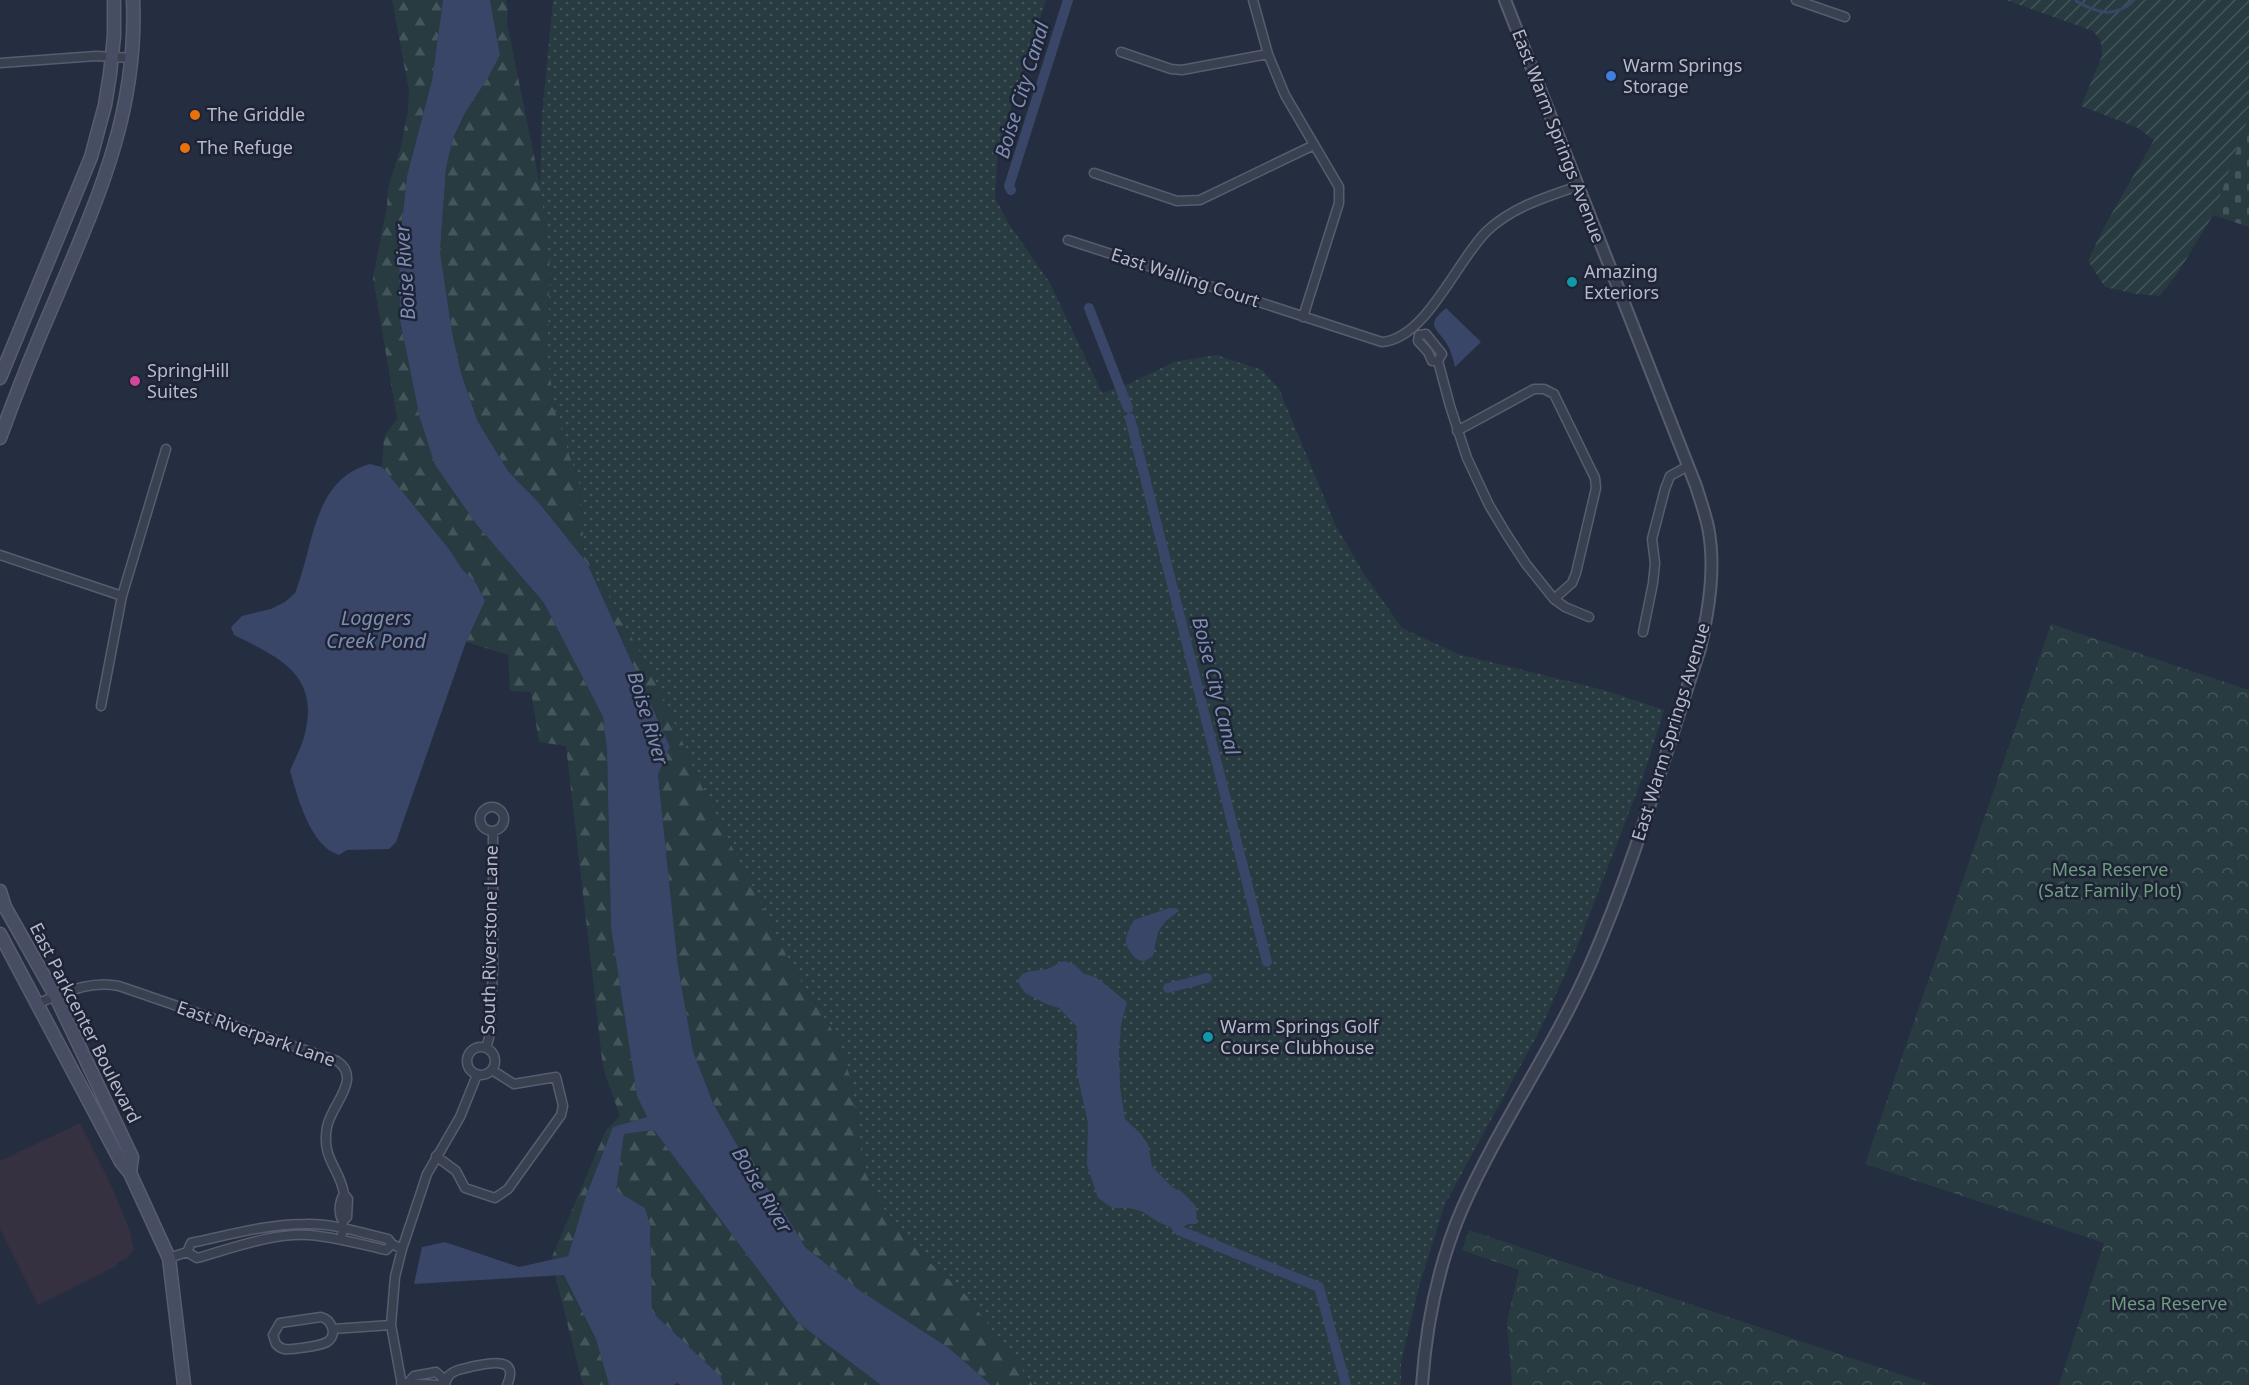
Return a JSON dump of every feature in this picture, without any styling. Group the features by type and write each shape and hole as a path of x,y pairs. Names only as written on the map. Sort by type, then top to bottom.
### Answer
{"main road":[{"path":"0,378 91,157 105,105 114,36 114,0"},
{"path":"0,438 25,369 98,200 116,147 132,58 133,0"},
{"name":"East Parkcenter Boulevard","path":"0,891 5,907 56,997 132,1156 130,1173"},
{"name":"East Parkcenter Boulevard","path":"0,934 117,1156 130,1173 169,1258 184,1385"}],"street":[{"path":"1253,0 1268,54 1285,95 1339,187 1340,196 1303,317"},
{"name":"East Warm Springs Avenue","path":"1422,1385 1424,1351 1434,1295 1461,1212 1487,1158 1574,999 1602,936 1624,878 1700,649 1708,613 1711,567 1708,527 1688,466 1505,0"},
{"path":"1797,0 1845,17"},
{"path":"1121,52 1171,69 1182,70 1268,54"},
{"path":"0,63 50,58 112,56 132,58"},
{"path":"1094,173 1177,201 1200,200 1314,145"},
{"path":"1578,186 1529,204 1499,221 1477,242 1420,321 1416,331 1426,334 1442,354 1438,361 1457,430 1489,505 1526,564 1554,599 1564,607 1589,616"},
{"name":"East Walling Court","path":"1068,240 1382,342 1393,341 1416,331"},
{"path":"1457,430 1534,389 1544,388 1554,394 1592,467 1596,488 1572,584 1554,599"},
{"path":"101,706 122,596 166,449"},
{"path":"1642,632 1653,583 1655,563 1652,540 1665,489 1670,476 1688,466"},
{"path":"0,555 122,596"},
{"name":"South Riverstone Lane","path":"486,1048 489,1038 493,971 493,832"},
{"name":"East Riverpark Lane","path":"36,1004 92,984 103,983 119,986 343,1065 348,1074 347,1083 330,1114 326,1151 348,1200 347,1217 341,1239"},
{"name":"South Riverstone Lane","path":"477,1075 469,1068 468,1055 475,1048 486,1048 495,1056 496,1061 492,1070"},
{"path":"436,1155 456,1171 465,1188 495,1198 508,1190 561,1115 563,1106 556,1077 514,1084 492,1070 485,1075 477,1075 460,1117 436,1155 419,1196 395,1277 391,1324 404,1383 438,1385 446,1383 448,1376 456,1371 495,1361 508,1368 510,1378 507,1385"},
{"path":"169,1258 187,1252 191,1243 269,1227 308,1224 343,1225 388,1239 402,1249"},
{"path":"187,1252 196,1258 267,1238 308,1235 341,1239 386,1250 392,1244"},
{"path":"321,1317 329,1321 333,1329 331,1338 325,1344 288,1349 279,1347 274,1339 277,1326 285,1322 321,1317"},
{"path":"333,1329 391,1324"}],"shaded area":[{"path":"80,1123 110,1183 130,1231 134,1250 126,1259 117,1263 118,1265 38,1305 0,1229 0,1161"}],"green space":[{"path":"392,0 443,0 432,80 407,176 399,250 400,320 420,419 435,465 477,525 544,603 603,717 607,750 611,928 637,1096 647,1117 613,1128 586,1196 568,1256 551,1259 606,1130 620,1116 602,1059 566,746 539,742 531,692 510,691 508,655 466,642 485,601 476,583 462,569 449,549 382,467 384,437 397,419 373,278 387,206 388,188 401,146 408,112 409,91"},
{"path":"490,0 506,0 507,23 540,185 550,267 547,353 555,411 580,487 584,552 658,685 699,781 793,969 838,1039 852,1083 865,1172 880,1204 919,1253 967,1296 1033,1385 991,1385 949,1348 859,1290 805,1247 778,1202 745,1159 713,1103 693,1051 678,966 658,775 670,747 587,563 540,504 508,471 479,424 461,373 452,332 440,252 446,168 453,138 465,113 500,55"},
{"path":"553,0 1046,0 998,148 995,198 1009,224 1050,283 1102,393 1128,384 1174,362 1216,355 1262,370 1279,389 1336,526 1364,574 1402,628 1458,654 1604,690 1664,710 1645,771 1577,947 1541,1028 1445,1204 1419,1286 1401,1363 1401,1385 1033,1385 967,1296 919,1253 880,1204 865,1172 838,1039 793,969 699,781 658,685 584,552 580,487 555,411 547,353 550,267 540,185 542,115"},
{"path":"2006,0 2249,0 2249,116 2213,215 2179,271 2160,296 2136,294 2105,287 2088,261 2104,227 2154,140 2138,128 2081,106 2102,56 2101,41 2093,31"},
{"path":"2249,116 2249,227 2213,215"},
{"name":"Mesa Reserve (Satz Family Plot)","path":"2051,624 2249,690 2249,1385 2059,1385 2104,1243 1865,1164"},
{"path":"654,1130 797,1322 881,1385 723,1385 720,1377 652,1312 650,1225 644,1208 616,1191 624,1134"},
{"path":"1469,1230 1932,1385 1512,1385 1507,1322 1519,1270 1462,1250"},
{"path":"555,1275 564,1275 596,1339 609,1385 583,1385"}],"water":[{"name":"Boise River","path":"443,0 490,0 500,55 465,113 453,138 446,168 440,252 452,332 461,373 478,422 508,471 540,504 587,563 670,747 658,775 678,966 693,1051 713,1103 745,1159 778,1202 805,1247 859,1290 949,1348 991,1385 881,1385 797,1322 654,1130 624,1134 616,1191 645,1208 650,1225 652,1312 721,1377 723,1385 680,1385 677,1383 674,1385 609,1385 596,1339 564,1275 414,1284 422,1247 445,1242 519,1267 568,1256 586,1196 613,1127 647,1117 637,1096 611,928 607,750 603,717 544,603 477,525 435,465 420,419 400,320 399,250 407,176 432,80"},
{"path":"1446,308 1481,342 1455,367 1448,347 1434,326 1436,319"},
{"name":"Loggers Creek Pond","path":"370,464 382,467 388,474 449,549 462,569 476,583 485,601 466,642 396,842 389,849 347,850 339,855 329,850 313,832 301,807 290,771 303,741 308,716 307,698 301,684 293,671 281,661 234,635 231,627 242,616 271,609 285,602 295,593 318,517 326,500 336,484 351,472"},
{"path":"1169,908 1177,908 1179,911 1165,922 1158,932 1153,956 1145,961 1137,959 1133,956 1126,941 1127,933 1134,920"},
{"path":"1065,961 1075,965 1084,974 1096,977 1127,1002 1121,1025 1119,1051 1120,1087 1125,1119 1148,1144 1152,1166 1172,1187 1182,1192 1196,1206 1197,1224 1188,1224 1178,1230 1160,1223 1141,1211 1112,1208 1098,1198 1087,1165 1088,1123 1077,1073 1077,1027 1059,1008 1025,993 1017,981 1027,972 1047,969"}],"waterway":[{"name":"Boise City Canal","path":"1011,190 1009,186 1068,0"},
{"path":"2076,1 2091,9 2113,12 2134,0"},
{"name":"Boise City Canal","path":"1089,308 1128,408"},
{"name":"Boise City Canal","path":"1130,418 1267,962"},
{"name":"Boise City Canal","path":"1168,988 1207,978"},
{"name":"Boise City Canal","path":"1171,1219 1178,1230 1319,1287 1346,1385"}],"place":[{"name":"Warm Springs Storage","path":"1611,76"},
{"name":"The Griddle","path":"195,115"},
{"name":"The Refuge","path":"185,148"},
{"name":"Amazing Exteriors","path":"1572,282"},
{"name":"SpringHill Suites","path":"135,381"},
{"name":"Warm Springs Golf Course Clubhouse","path":"1208,1037"}],"park label":[{"name":"Mesa Reserve","path":"2169,1304"}]}
